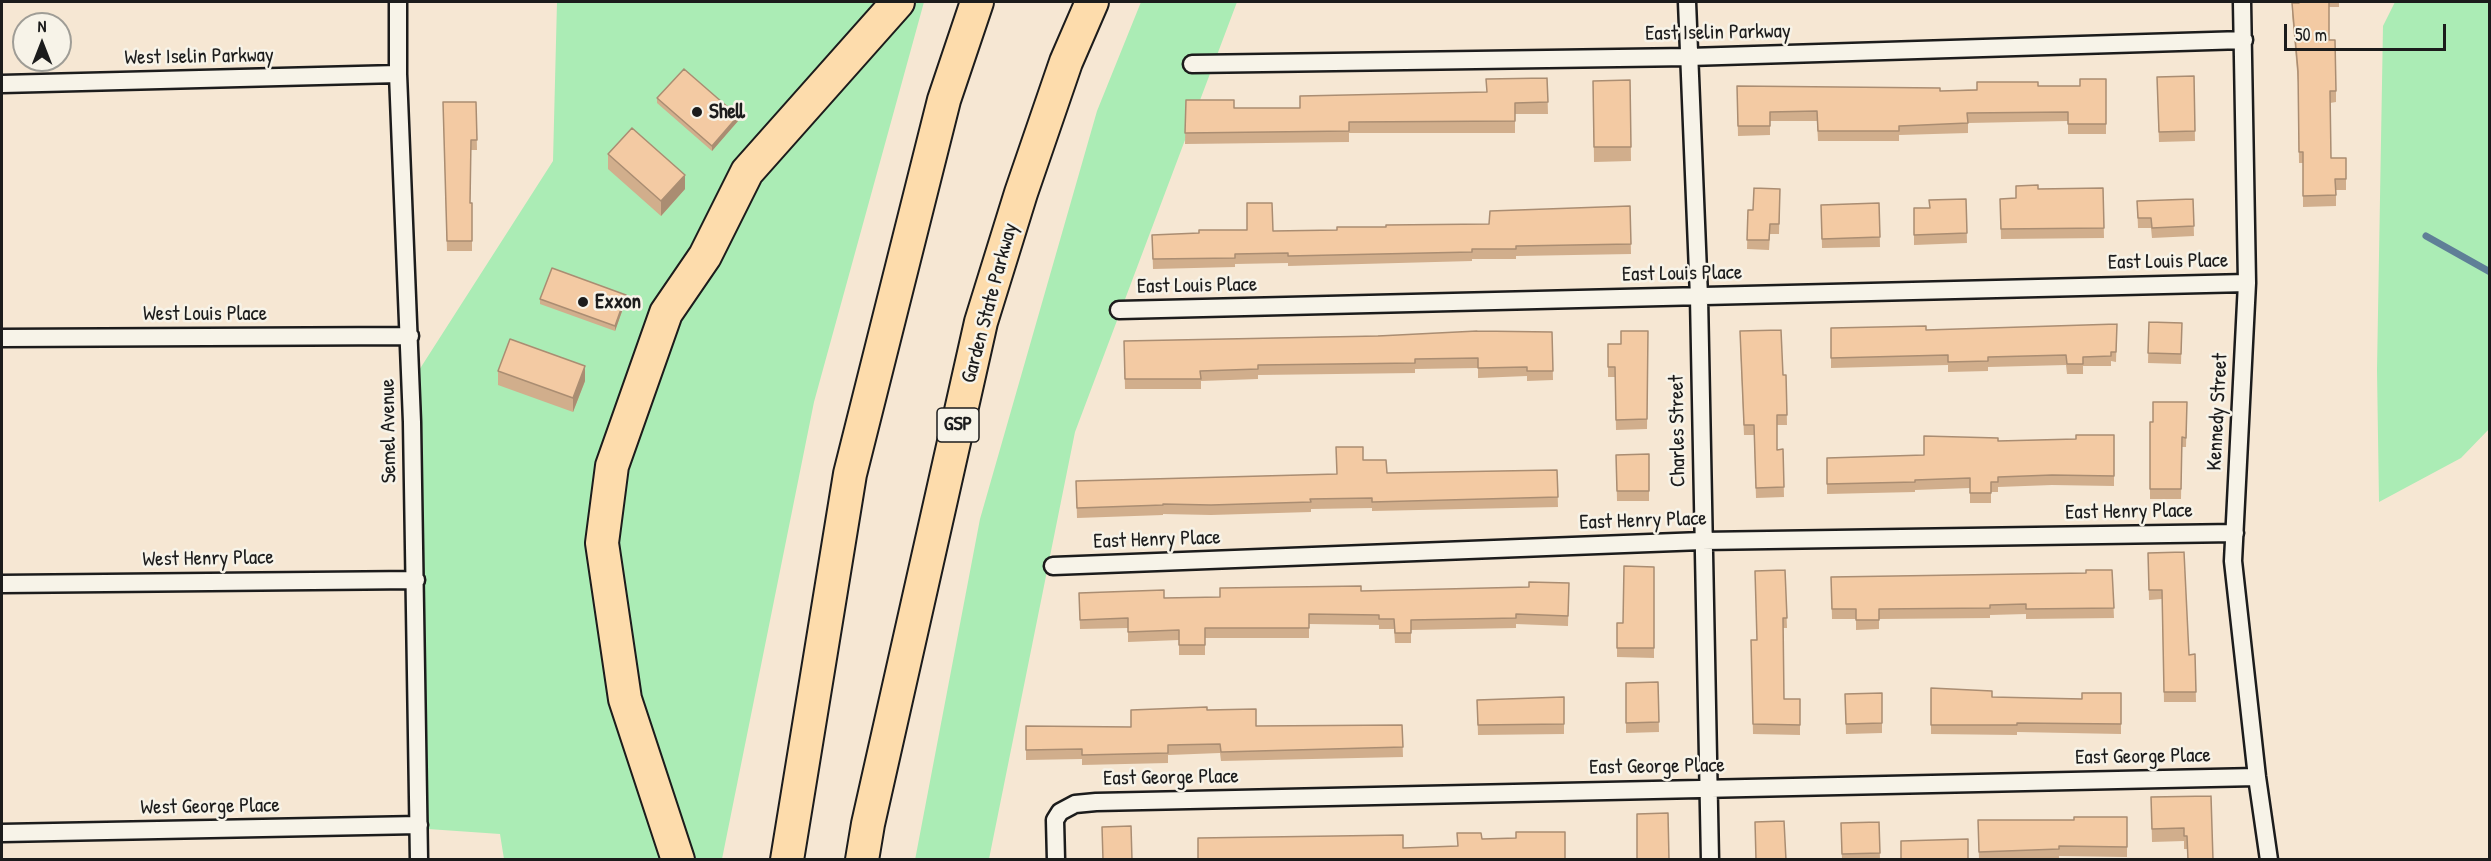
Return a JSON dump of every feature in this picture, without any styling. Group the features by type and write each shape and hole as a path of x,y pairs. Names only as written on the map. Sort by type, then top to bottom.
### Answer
{"highway":[{"path":"678,860 625,699 602,543 612,466 666,313 705,256 747,172 898,2"},
{"path":"787,860 850,474 944,100 977,2"},
{"name":"Garden State Parkway","path":"862,860 868,824 981,322 1066,62 1092,2"}],"street":[{"name":"Semel Avenue","path":"398,2 398,74 410,336 416,580 419,860"},
{"name":"Charles Street","path":"1687,2 1699,297 1710,860"},
{"name":"Kennedy Street","path":"2242,2 2247,283 2234,561 2257,777 2269,860"},
{"name":"East Iselin Parkway","path":"1192,64 1689,57 2244,40"},
{"name":"West Iselin Parkway","path":"2,84 398,74"},
{"name":"East Louis Place","path":"1119,310 2247,283"},
{"name":"West Louis Place","path":"2,338 410,336"},
{"name":"East Henry Place","path":"1053,566 1702,541 2235,533"},
{"name":"West Henry Place","path":"2,584 416,580"},
{"name":"East George Place","path":"1056,860 1055,820 1060,812 1075,804 1096,802 2257,777"},
{"name":"West George Place","path":"2,833 419,825"}],"green space":[{"path":"557,2 924,2 814,402 722,859 504,859 500,834 428,829 414,378 553,161"},
{"path":"1141,2 1237,2 1075,432 989,859 915,860 980,519 1097,111"},
{"path":"2395,2 2489,2 2490,428 2461,458 2379,502 2377,370 2383,26"}],"building":[{"path":"2329,2 2329,40 2335,40 2336,91 2330,91 2331,158 2346,158 2346,179 2335,179 2336,195 2303,196 2303,152 2299,152 2298,71 2292,3"},
{"name":"Shell","path":"684,69 738,116 712,146 657,98"},
{"path":"2194,76 2195,131 2159,132 2157,77"},
{"path":"1547,78 1548,102 1515,103 1515,121 1349,122 1349,131 1185,133 1186,100 1234,100 1234,108 1300,108 1300,96 1487,92 1486,79"},
{"path":"2080,79 2106,79 2106,124 2068,124 2068,112 1967,113 1968,123 1899,126 1899,131 1818,131 1817,111 1770,112 1770,126 1738,126 1737,86 1940,88 1940,91 1977,90 1977,82 2038,82 2038,86 2080,86"},
{"path":"1630,80 1631,147 1594,147 1593,81"},
{"path":"443,102 476,102 477,140 471,140 472,241 447,241"},
{"path":"632,128 685,175 661,201 608,154"},
{"path":"2038,185 2038,189 2103,188 2104,228 2001,229 2000,199 2016,198 2016,186"},
{"path":"1754,188 1780,189 1779,224 1770,224 1769,240 1747,240 1748,210 1753,210"},
{"path":"1966,199 1967,233 1914,235 1914,208 1930,208 1929,200"},
{"path":"2193,199 2194,226 2152,228 2151,218 2138,218 2137,201"},
{"path":"1247,203 1272,203 1273,231 1337,230 1337,227 1386,227 1386,225 1489,224 1490,211 1630,206 1631,244 1516,246 1516,249 1472,249 1472,252 1288,256 1288,253 1235,254 1235,258 1153,259 1152,235 1199,233 1199,230 1247,230"},
{"path":"1879,203 1880,237 1822,239 1821,205"},
{"name":"Exxon","path":"552,268 626,295 615,326 540,299"},
{"path":"2149,322 2182,323 2181,354 2148,353"},
{"path":"2117,324 2116,352 2111,352 2111,356 2083,357 2083,364 2067,364 2066,355 1988,357 1988,361 1948,362 1948,355 1831,358 1831,328 1926,326 1926,330"},
{"path":"1781,330 1783,375 1786,375 1787,415 1777,415 1777,450 1783,449 1784,487 1756,488 1754,425 1744,425 1740,331"},
{"path":"1477,331 1552,332 1553,371 1527,371 1527,367 1478,368 1478,358 1415,359 1415,363 1258,365 1258,369 1200,371 1201,379 1125,379 1124,341 1378,336"},
{"path":"1621,331 1648,331 1647,419 1616,420 1615,367 1608,367 1608,344 1621,344"},
{"path":"510,339 585,366 573,398 498,371"},
{"path":"2153,402 2187,402 2186,438 2182,437 2181,489 2150,489 2150,422 2153,422"},
{"path":"2076,435 2114,435 2114,476 1998,477 1998,482 1991,482 1991,493 1970,493 1970,478 1827,484 1827,458 1924,455 1924,436 1998,438 1998,441 2076,439"},
{"path":"1336,447 1363,447 1363,460 1386,460 1387,473 1557,470 1558,497 1372,502 1372,498 1310,499 1311,502 1077,508 1076,481 1337,474"},
{"path":"1649,454 1649,491 1617,491 1616,455"},
{"path":"2184,552 2189,655 2195,654 2196,692 2164,692 2162,590 2149,590 2148,553"},
{"path":"1624,566 1654,567 1654,648 1617,648 1617,623 1623,623"},
{"path":"1785,570 1787,618 1783,618 1784,699 1800,699 1800,725 1753,724 1751,640 1757,640 1755,571"},
{"path":"2086,570 2112,570 2114,608 2026,609 2026,604 1990,605 1990,608 1879,609 1879,620 1856,620 1856,609 1832,609 1831,577 2086,573"},
{"path":"1529,582 1569,583 1568,616 1516,614 1516,618 1411,620 1411,633 1395,633 1394,619 1379,619 1379,615 1309,614 1309,628 1205,628 1205,645 1179,645 1179,630 1128,632 1128,618 1080,620 1079,593 1164,590 1164,598 1220,597 1220,588 1361,586 1361,591 1529,587"},
{"path":"1658,682 1659,722 1626,723 1626,683"},
{"path":"1931,688 1992,691 1992,697 2082,699 2082,693 2121,693 2121,724 1931,725"},
{"path":"1882,693 1882,723 1846,724 1845,694"},
{"path":"1564,697 1564,724 1478,725 1477,700"},
{"path":"1207,707 1207,710 1256,709 1256,726 1402,725 1403,747 1221,752 1220,744 1168,745 1168,753 1082,755 1082,749 1026,750 1026,726 1131,727 1131,710"},
{"path":"2211,796 2213,860 2188,860 2187,836 2184,836 2184,828 2152,829 2151,797"},
{"path":"1668,813 1669,860 1637,860 1637,814"},
{"path":"2074,817 2127,817 2127,847 2059,846 2059,849 1979,852 1978,820 2074,820"},
{"path":"1784,821 1786,860 1756,860 1755,822"},
{"path":"1879,822 1880,853 1842,854 1841,823"},
{"path":"1131,826 1132,860 1103,860 1102,827"},
{"path":"1516,832 1565,832 1565,860 1198,860 1198,838 1403,835 1403,848 1458,846 1457,833 1481,833 1482,839 1516,838"},
{"path":"1968,839 1968,860 1901,860 1901,841"}],"waterway":[{"path":"2426,236 2490,272"}],"place":[{"name":"Shell","path":"697,112"},
{"name":"Exxon","path":"583,302"}]}
